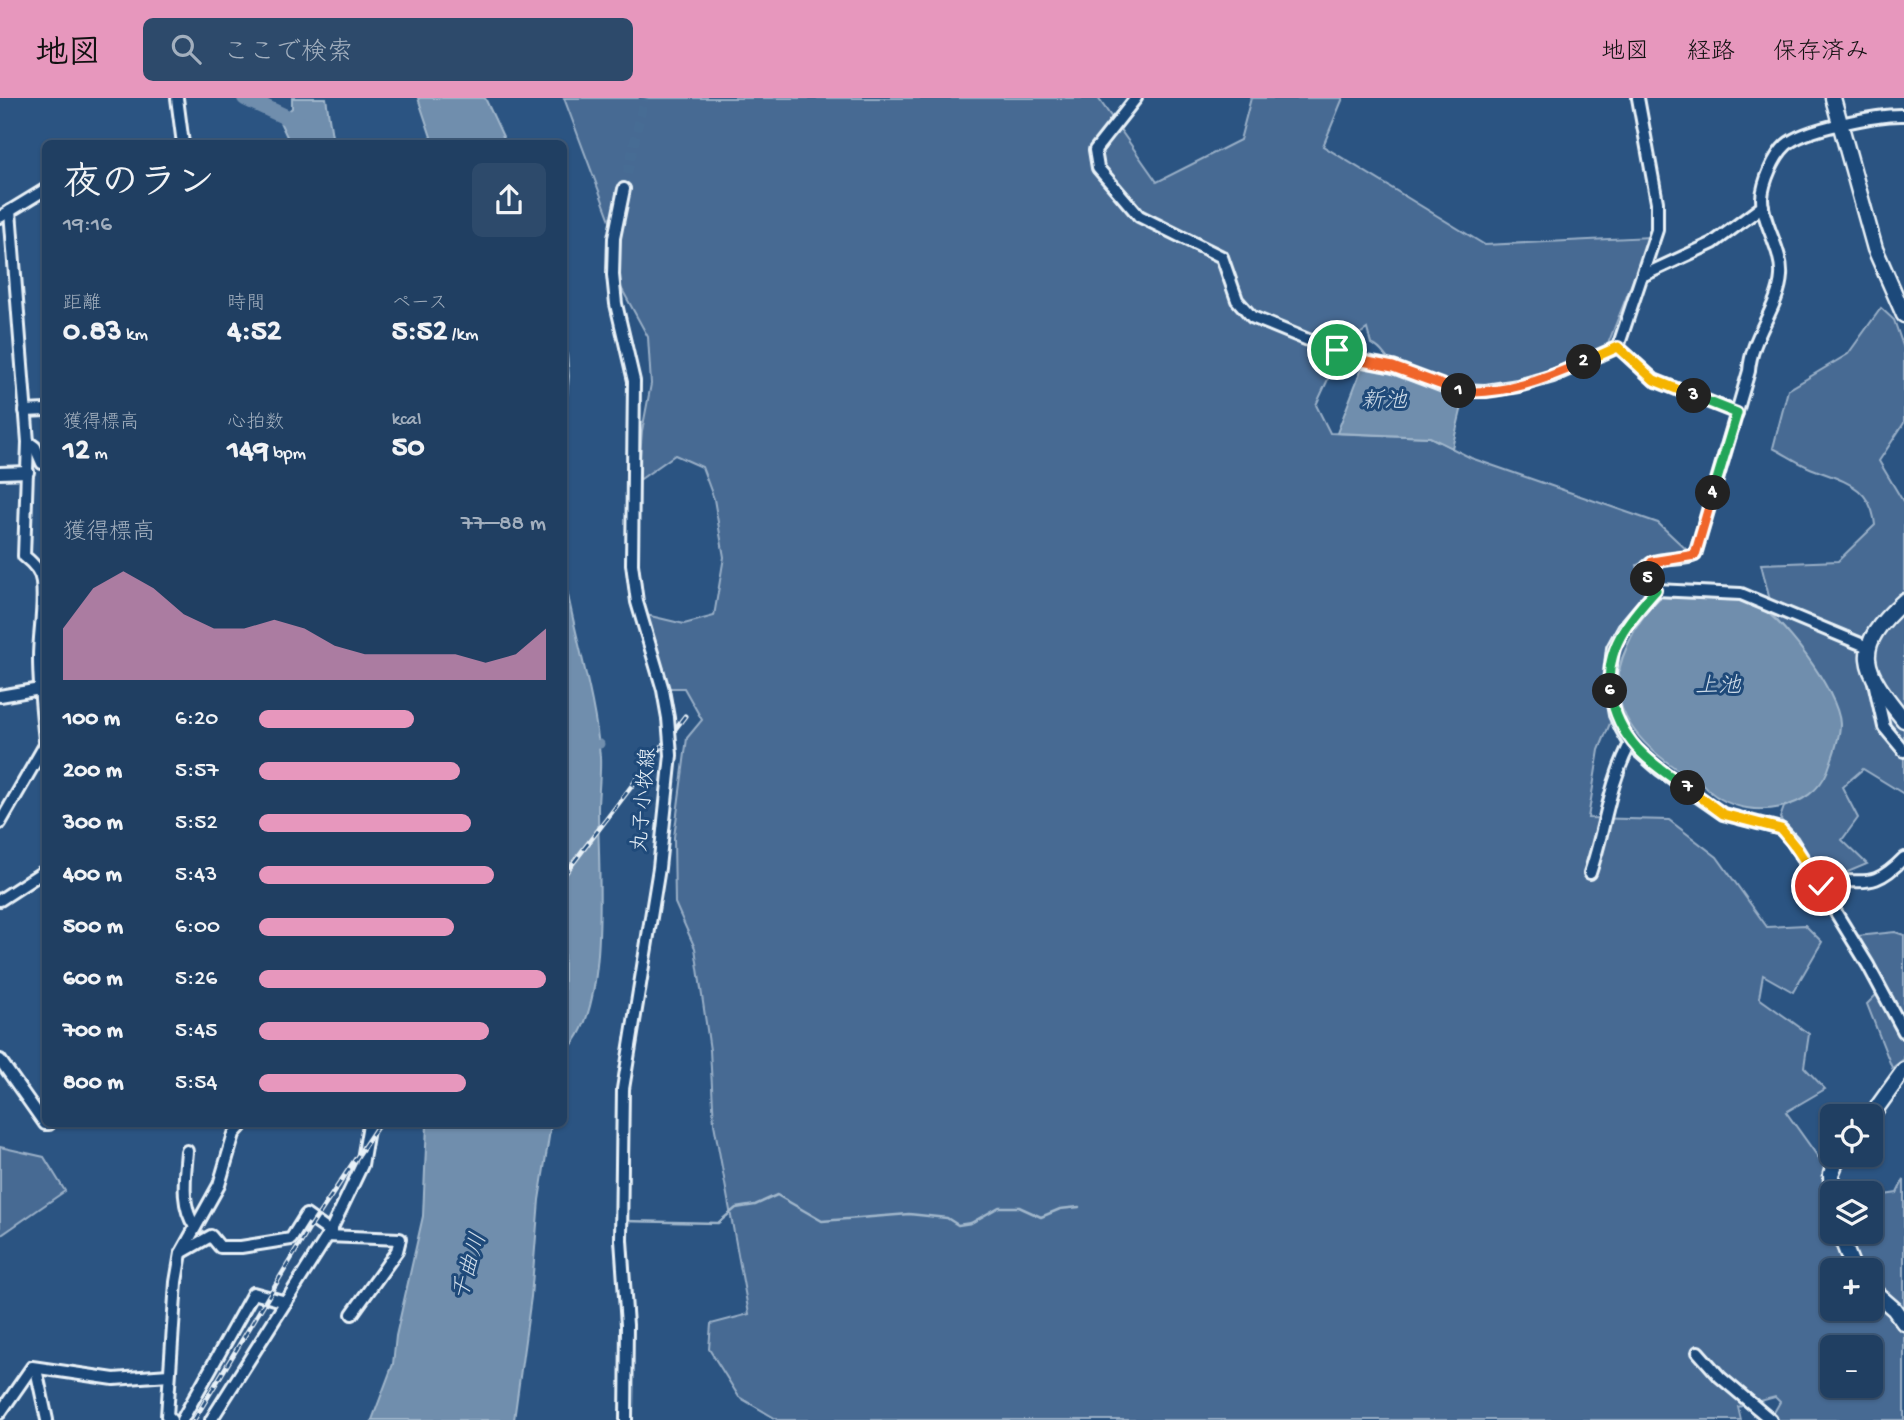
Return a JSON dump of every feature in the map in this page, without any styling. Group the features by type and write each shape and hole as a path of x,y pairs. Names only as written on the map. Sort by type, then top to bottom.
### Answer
{"main road":[{"path":"1833,98 1875,249 1904,315"},
{"path":"1904,601 1879,623 1868,647 1872,675 1904,720"},
{"path":"1880,1104 1904,1070"},
{"path":"1883,1299 1904,1323"}],"street":[{"path":"177,98 185,140"},
{"path":"1136,98 1095,150 1098,168 1139,216 1222,257 1237,300 1252,317 1357,360 1393,367 1454,390 1472,392 1518,386 1553,376 1618,347 1657,230 1657,202 1639,98"},
{"path":"1656,590 1644,573 1645,567 1652,562 1695,555 1749,372 1750,354 1780,286 1782,273 1763,206 1766,182 1787,144 1873,116 1904,115"},
{"name":"丸子小牧線","path":"624,189 614,238 613,275 616,304 634,381 632,564 637,602 663,690 671,755 659,867 622,1097 621,1240 627,1325 626,1420"},
{"path":"42,191 5,214 28,442 24,556 35,565 42,580 42,622"},
{"path":"1644,275 1713,243 1763,206"},
{"path":"1618,347 1654,380 1737,413"},
{"path":"25,411 42,410"},
{"path":"28,442 35,447 42,463"},
{"path":"0,473 28,472"},
{"path":"1656,590 1741,594 1868,647"},
{"path":"1656,590 1619,636 1609,666 1615,715 1630,744 1660,770 1723,814 1781,829 1821,886 1904,1032"},
{"path":"42,640 39,654 42,701"},
{"path":"1872,675 1884,727 1904,751"},
{"path":"0,696 40,689"},
{"path":"1590,873 1603,837 1611,788 1630,744"},
{"path":"0,823 42,750"},
{"path":"1821,886 1833,882 1860,883 1878,880 1904,858"},
{"path":"0,900 42,873"},
{"path":"0,1060 42,1120"},
{"path":"171,1420 167,1416 169,1375 181,1253 219,1185 234,1134 240,1127"},
{"path":"211,1420 329,1234 362,1165 368,1127"},
{"path":"187,1151 184,1190 188,1217 195,1227"},
{"path":"181,1253 211,1236 220,1247 241,1247 291,1239 306,1215 329,1234 400,1239 397,1251 352,1314"},
{"path":"182,1420 253,1293 286,1302"},
{"path":"1698,1352 1720,1377 1771,1420"},
{"path":"0,1413 32,1367 114,1379 169,1375"},
{"path":"36,1369 47,1420"}],"shaded area":[{"path":"564,98 1098,98 1157,182 1240,140 1251,98 1343,98 1323,146 1485,245 1650,237 1606,349 1539,376 1496,386 1473,387 1450,384 1395,366 1371,344 1367,329 1344,345 1316,405 1330,433 1430,437 1471,458 1658,523 1688,551 1653,557 1637,565 1648,608 1622,658 1616,689 1618,704 1599,750 1588,818 1669,820 1717,857 1767,927 1805,925 1822,942 1793,992 1763,975 1759,998 1809,1034 1804,1067 1825,1089 1786,1112 1820,1160 1820,1167 1823,1167 1825,1181 1820,1181 1820,1244 1838,1244 1845,1258 1820,1258 1820,1321 1883,1321 1883,1306 1904,1330 1904,1420 1776,1420 1772,1416 1780,1402 1775,1397 1738,1407 1741,1420 778,1420 739,1397 709,1349 711,1324 749,1314 714,1124 710,1050 695,948 675,903 674,837 687,738 702,720 684,688 669,688 646,615 684,624 714,616 724,557 714,499 702,467 675,455 638,481 642,431 651,384 648,337 618,282 611,259 611,223"},
{"path":"1881,308 1894,320 1904,349 1904,423 1879,461 1904,503 1904,794 1863,769 1842,787 1858,818 1842,840 1867,864 1843,874 1815,870 1780,818 1784,807 1808,794 1788,633 1774,617 1761,564 1838,561 1875,525 1867,500 1860,492 1842,480 1804,465 1773,448 1788,390 1848,354"},
{"path":"1895,932 1904,935 1904,1059 1892,1068 1867,1004 1886,985 1857,936"},
{"path":"0,1147 44,1157 65,1191 0,1236"},
{"path":"1904,1179 1904,1317 1883,1297 1883,1258 1852,1258 1847,1244 1883,1244 1883,1195 1897,1193"}],"water":[{"path":"292,98 326,98 333,140 289,140 279,120 292,108"},
{"path":"418,98 485,98 505,140 432,140"},
{"path":"567,354 569,376 567,397"},
{"name":"新池","path":"1363,365 1392,369 1443,392 1465,394 1452,448 1430,437 1337,433"},
{"path":"567,589 594,711 600,763 599,939 590,1008 579,1034 567,1048"},
{"name":"上池","path":"1718,596 1751,602 1777,621 1806,655 1830,693 1840,724 1838,741 1828,770 1820,784 1809,795 1780,807 1764,809 1733,805 1715,796 1697,779 1675,768 1635,731 1620,702 1620,668 1636,627 1661,597"},
{"name":"千曲川","path":"427,1127 551,1127 539,1200 531,1297 514,1420 372,1420 393,1364 396,1336 423,1216"}],"waterway":[{"path":"245,98 303,125"},
{"path":"567,748 600,744"},
{"path":"623,1221 718,1223 736,1208 755,1205 777,1195 822,1221 909,1214 947,1218 958,1225 971,1223 999,1207 1019,1207 1041,1217 1060,1209 1079,1207"}],"tunnel":[{"path":"624,189 644,98"}],"railway":[{"path":"567,871 685,716"},
{"path":"194,1420 309,1229 377,1127"}],"route":[{"path":"1337,350 1357,360 1393,367 1419,379 1454,390 1472,392 1518,386 1553,376 1618,347 1654,380 1737,413 1695,555 1652,562 1645,567 1644,573 1656,590 1624,628 1613,648 1609,666 1611,695 1615,715 1630,744 1646,755 1660,770 1723,814 1741,821 1781,829 1792,841 1821,886"}]}
